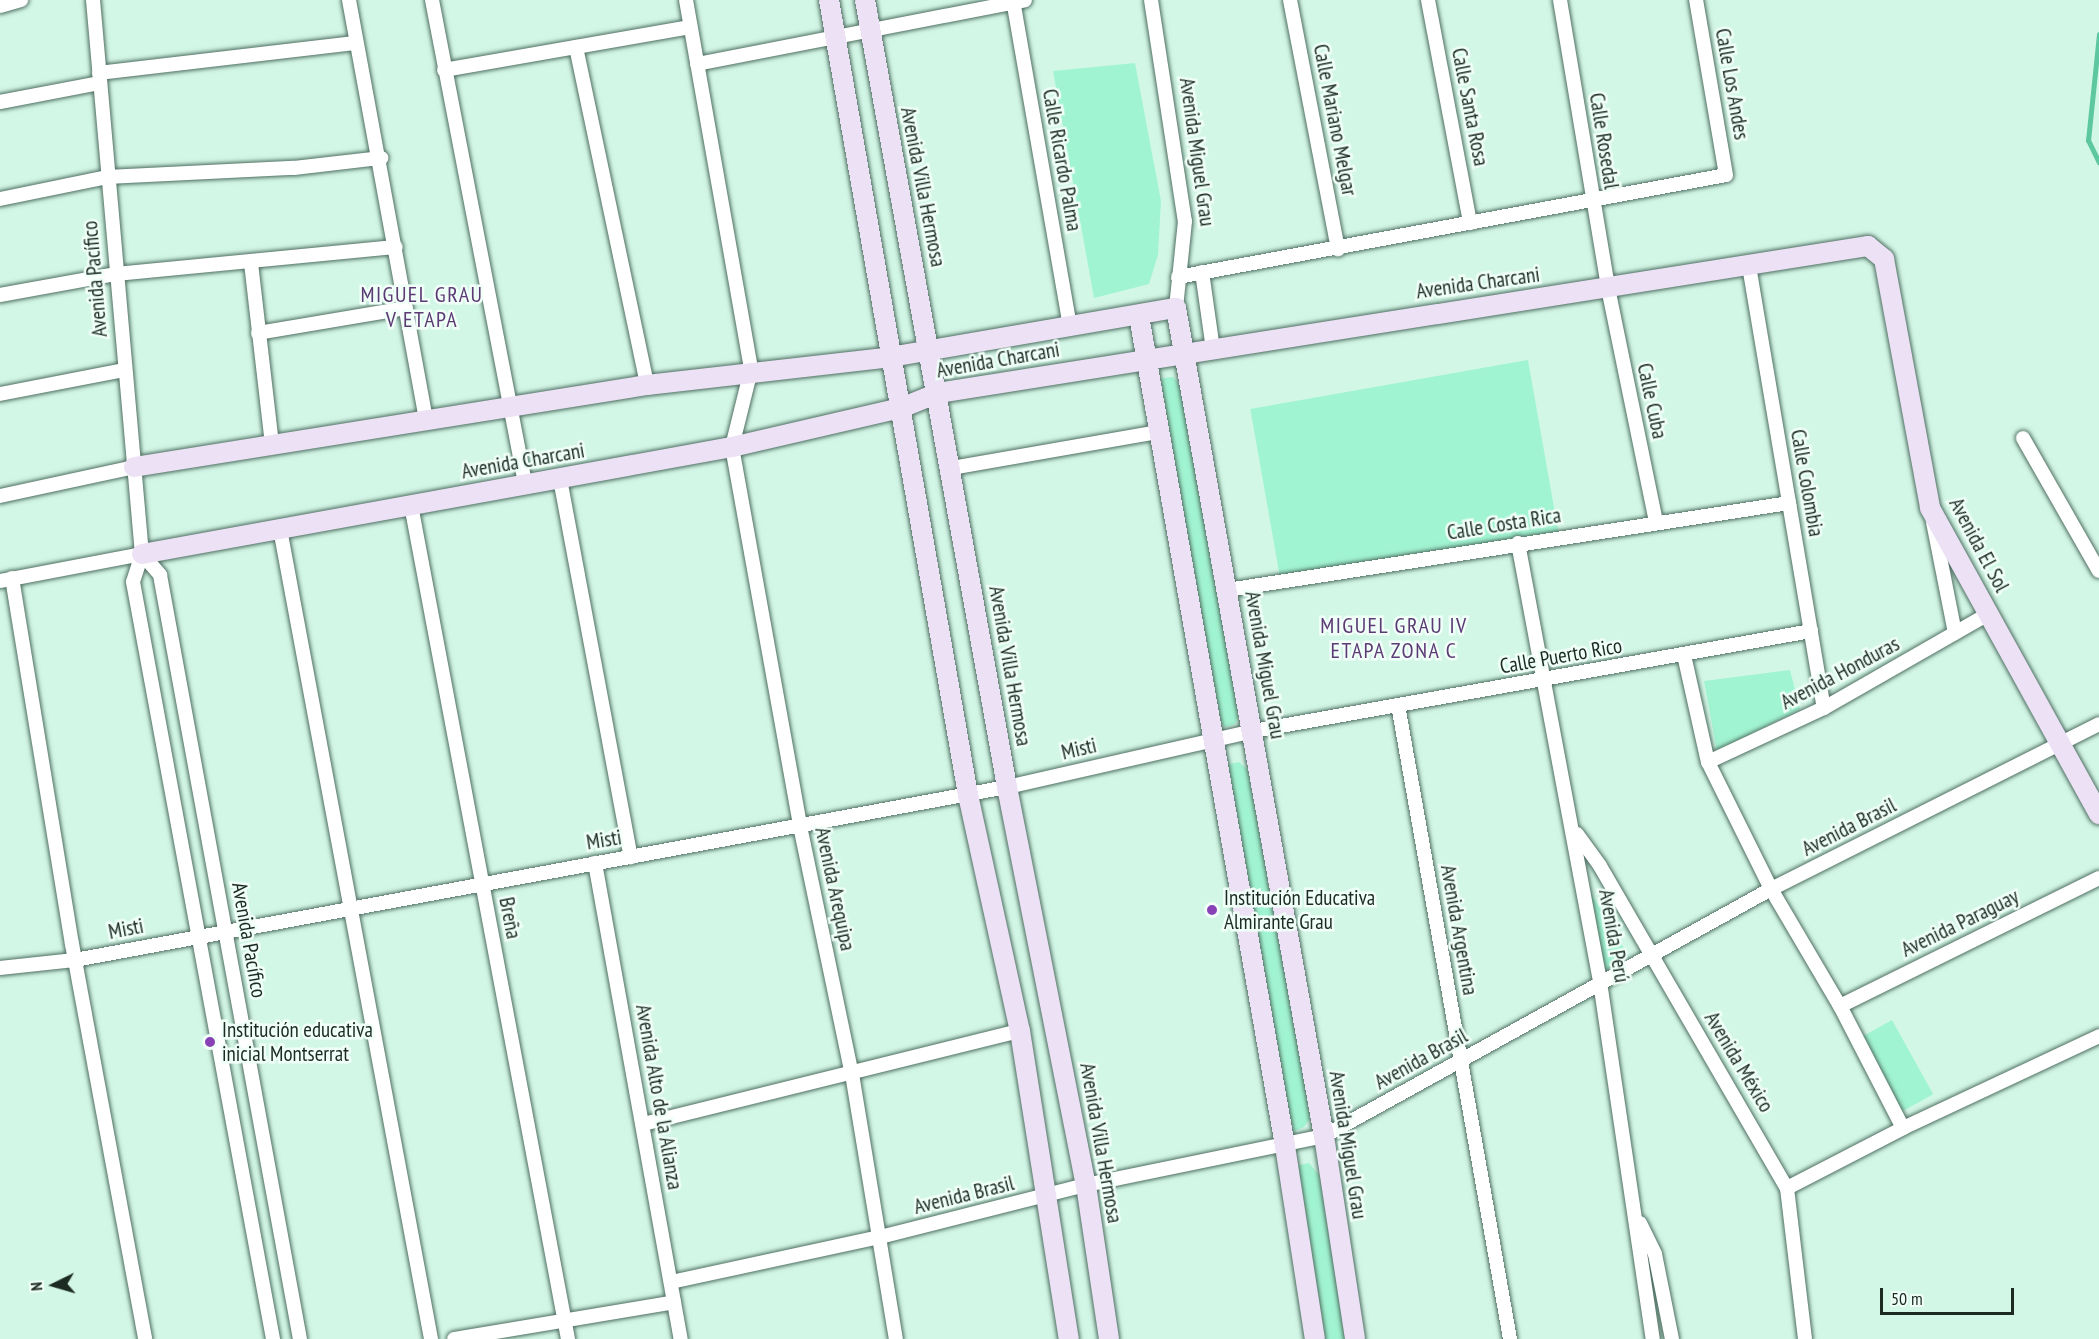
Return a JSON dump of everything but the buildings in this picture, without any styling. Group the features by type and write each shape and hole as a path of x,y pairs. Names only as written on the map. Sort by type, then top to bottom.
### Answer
{"street":[{"path":"0,6 21,0"},
{"name":"Avenida Pacífico","path":"93,0 115,274 142,554 133,582 273,1339"},
{"path":"349,0 381,158 426,420"},
{"path":"432,0 508,407 525,485"},
{"path":"686,0 751,370 732,447"},
{"path":"828,0 968,795 1020,1031 1069,1339"},
{"name":"Avenida Villa Hermosa","path":"865,0 952,468 1007,788 1086,1185 1109,1339"},
{"name":"Avenida Miguel Grau","path":"1150,0 1185,221 1176,308 1324,1136 1355,1339"},
{"name":"Calle Mariano Melgar","path":"1290,0 1338,249"},
{"name":"Calle Santa Rosa","path":"1428,0 1470,223"},
{"name":"Calle Rosedal","path":"1560,0 1608,288"},
{"name":"Calle Los Andes","path":"1593,198 1726,175 1696,0"},
{"path":"697,64 835,39 1017,1"},
{"name":"Calle Ricardo Palma","path":"1017,1 1070,327"},
{"path":"444,70 690,27"},
{"path":"0,102 99,78 356,43"},
{"path":"576,47 647,385"},
{"path":"0,199 107,177 294,168 381,158"},
{"path":"1178,277 1338,249 1593,198"},
{"name":"Avenida Charcani","path":"142,554 732,447 901,408 938,393 1868,246"},
{"name":"Avenida El Sol","path":"1868,246 1884,259 1930,508 2099,814"},
{"path":"0,295 115,274 250,263 396,247"},
{"path":"250,263 272,445"},
{"name":"Calle Colombia","path":"1749,266 1824,708"},
{"path":"1202,272 1213,349"},
{"name":"Calle Cuba","path":"1608,288 1656,522"},
{"path":"258,333 406,308"},
{"name":"Avenida Charcani","path":"134,467 647,385 751,370 891,357 1176,308"},
{"path":"1139,316 1285,1146 1315,1339"},
{"path":"0,394 124,370"},
{"path":"952,468 1159,432"},
{"path":"2023,438 2099,571"},
{"name":"Avenida Arequipa","path":"732,447 800,826 852,1074 896,1339"},
{"path":"0,496 134,467"},
{"path":"560,479 631,857"},
{"name":"Calle Costa Rica","path":"1227,590 1518,543 1789,503"},
{"name":"Breña","path":"411,506 568,1339"},
{"path":"1930,508 1955,633"},
{"path":"280,529 430,1339"},
{"name":"Avenida Perú","path":"1518,543 1574,830 1600,982 1653,1339"},
{"path":"142,554 6,580 145,1339"},
{"name":"Avenida Pacífico","path":"142,554 160,575 300,1339"},
{"name":"Avenida Honduras","path":"1708,762 1824,708 1988,614"},
{"name":"Calle Puerto Rico","path":"1212,740 1811,631"},
{"path":"1684,655 1708,762 1770,889 1840,1006 1903,1128"},
{"name":"Avenida Argentina","path":"1398,705 1510,1339"},
{"name":"Avenida Brasil","path":"671,1282 880,1237 1086,1185 1285,1146 1324,1136 1770,889 2099,724"},
{"name":"Misti","path":"0,968 75,960 1007,788 1212,740"},
{"name":"Avenida México","path":"1574,830 1652,956 1786,1188 1805,1339"},
{"name":"Avenida Alto de la Alianza","path":"595,863 681,1339"},
{"name":"Avenida Paraguay","path":"1840,1006 2099,878"},
{"path":"643,1124 1020,1031"},
{"path":"1786,1188 1903,1128 2099,1036"},
{"path":"1634,1208 1654,1254 1672,1339"},
{"path":"454,1339 675,1302"}],"green space":[{"path":"1135,63 1161,201 1158,255 1149,284 1094,298 1053,71"},
{"path":"1528,360 1559,535 1281,584 1250,409"},
{"path":"1173,377 1181,386 1239,714 1235,724 1225,727 1215,717 1158,388 1163,378"},
{"path":"1790,670 1800,709 1717,751 1704,681"},
{"path":"1239,762 1248,770 1311,1117 1304,1127 1295,1131 1287,1122 1226,773 1229,764"},
{"path":"1591,893 1629,957 1602,972"},
{"path":"1892,1020 1933,1094 1898,1114 1857,1039"},
{"path":"1309,1163 1319,1175 1347,1339 1322,1339 1294,1178 1299,1165"}],"waterway":[{"path":"2099,34 2088,140 2099,163"}],"place":[{"name":"Institución Educativa Almirante Grau","path":"1212,910"},
{"name":"Institución educativa inicial Montserrat","path":"210,1042"}],"district":[{"name":"MIGUEL GRAU V ETAPA","path":"422,306"},
{"name":"MIGUEL GRAU IV ETAPA ZONA C","path":"1394,638"}]}
